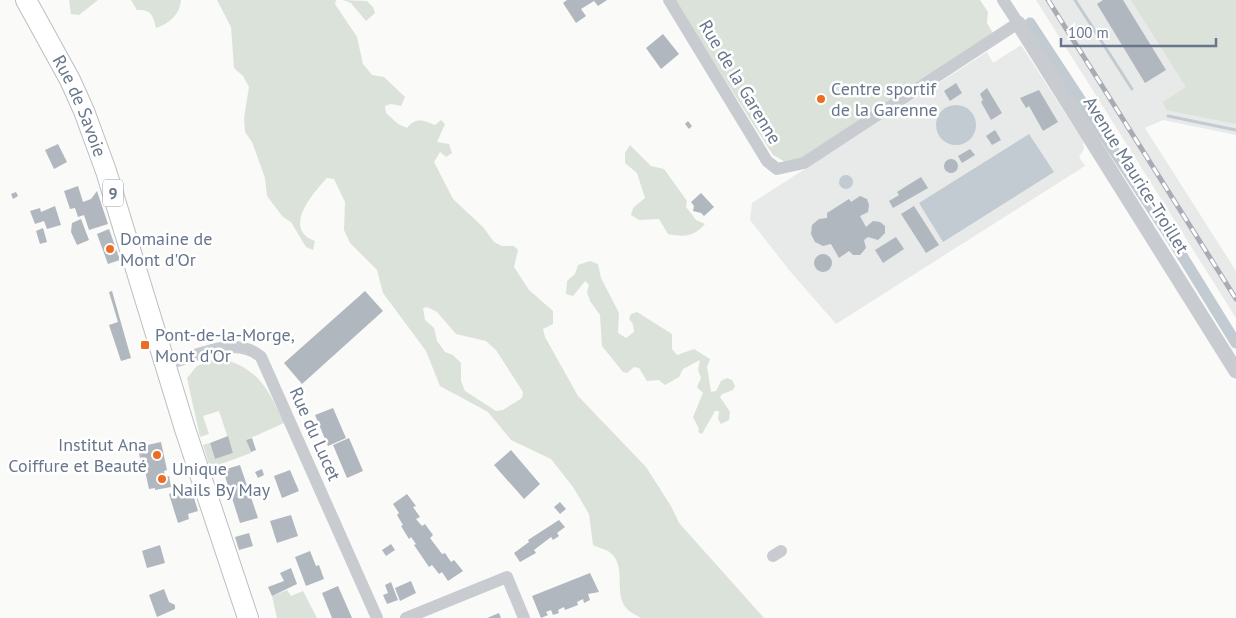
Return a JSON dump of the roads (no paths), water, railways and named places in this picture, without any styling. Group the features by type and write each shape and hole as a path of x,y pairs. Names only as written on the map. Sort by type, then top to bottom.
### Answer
{"main road":[{"name":"Rue de Savoie","path":"26,0 46,34 84,111 114,198 165,365 248,618"}],"street":[{"name":"Rue de la Garenne","path":"669,0 767,161 777,169 804,163 1018,23"},
{"name":"Avenue Maurice-Troillet","path":"1003,0 1236,371"},
{"name":"Rue du Lucet","path":"165,365 228,347 245,347 253,350 261,357 377,618"},
{"path":"406,618 507,577 524,618"}],"waterway":[{"path":"1075,0 1132,89"},
{"path":"1030,23 1173,241 1236,343"},
{"path":"1168,116 1236,130"}],"railway":[{"path":"1048,0 1236,299"}],"place":[{"name":"Centre sportif de la Garenne","path":"821,99"},
{"name":"Domaine de Mont d'Or","path":"110,249"},
{"name":"Pont-de-la-Morge, Mont d'Or","path":"145,345"},
{"name":"Institut Ana Coiffure et Beauté","path":"157,455"},
{"name":"Unique Nails By May","path":"162,479"}]}
